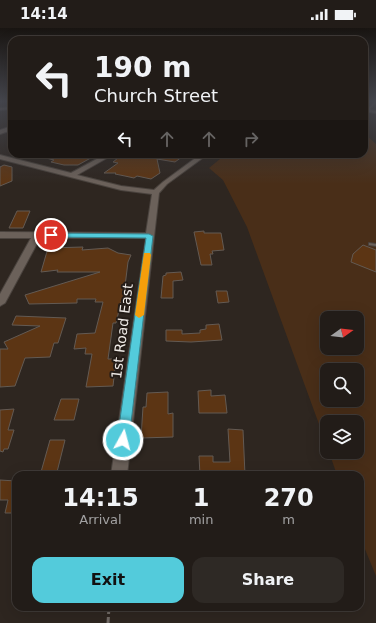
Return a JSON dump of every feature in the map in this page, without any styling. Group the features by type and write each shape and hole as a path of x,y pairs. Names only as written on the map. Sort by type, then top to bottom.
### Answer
{"street":[{"path":"0,157 121,188 156,192 165,183 199,158"},
{"path":"24,158 128,183 139,189"},
{"path":"72,175 104,158"},
{"name":"1st Road East","path":"120,471 149,236 156,192"},
{"path":"0,235 149,236"},
{"path":"0,303 37,235"}],"path":[{"path":"108,623 109,611"}],"shaded area":[{"path":"368,137 376,144 376,576 364,547 364,471 336,471 331,459 364,459 364,415 320,415 320,427 247,227 223,180 209,168 221,158 368,158"}],"building":[{"path":"46,158 91,158 78,165 64,165 51,162 54,160"},
{"path":"118,158 180,158 175,162 157,159 160,173 151,179 137,176 134,178 115,174 116,173 104,173 118,163 113,162"},
{"path":"4,165 12,167 12,181 0,186 0,167"},
{"path":"17,211 30,211 23,228 9,228"},
{"path":"204,231 204,233 221,233 224,250 212,251 213,254 210,254 212,265 201,265 194,232"},
{"path":"363,245 376,250 376,272 351,262 353,254"},
{"path":"83,247 82,250 108,248 118,253 131,255 128,262 123,302 121,302 116,323 113,323 108,359 116,359 113,386 86,387 92,354 85,354 86,348 74,349 77,334 95,333 103,302 95,302 96,299 77,299 77,303 29,304 25,295 100,272 57,272 58,270 41,272 48,248"},
{"path":"181,272 183,280 173,281 173,298 161,298 163,276 166,275 166,273"},
{"path":"216,291 227,291 229,302 218,303"},
{"path":"16,316 66,318 58,343 54,343 50,357 25,358 15,386 0,387 0,349 8,349 4,342 40,326 12,325"},
{"path":"219,324 222,340 191,342 166,341 166,330 182,330 182,334 200,333 200,330 206,329 206,325"},
{"path":"211,390 211,396 225,395 227,413 199,413 198,391"},
{"path":"168,392 168,414 173,413 173,437 141,438 143,407 146,407 147,393"},
{"path":"61,399 79,399 74,420 54,420"},
{"path":"14,409 8,430 14,430 8,449 4,449 3,452 0,451 0,410"},
{"path":"228,429 243,430 245,471 200,471 199,456 213,456 213,462 230,462"},
{"path":"50,440 65,440 57,471 41,471"},
{"path":"0,480 12,481 12,513 5,513 8,500 0,500"}],"slow traffic":[{"path":"139,315 147,255"}],"route":[{"path":"51,235 149,236 123,440"}]}
